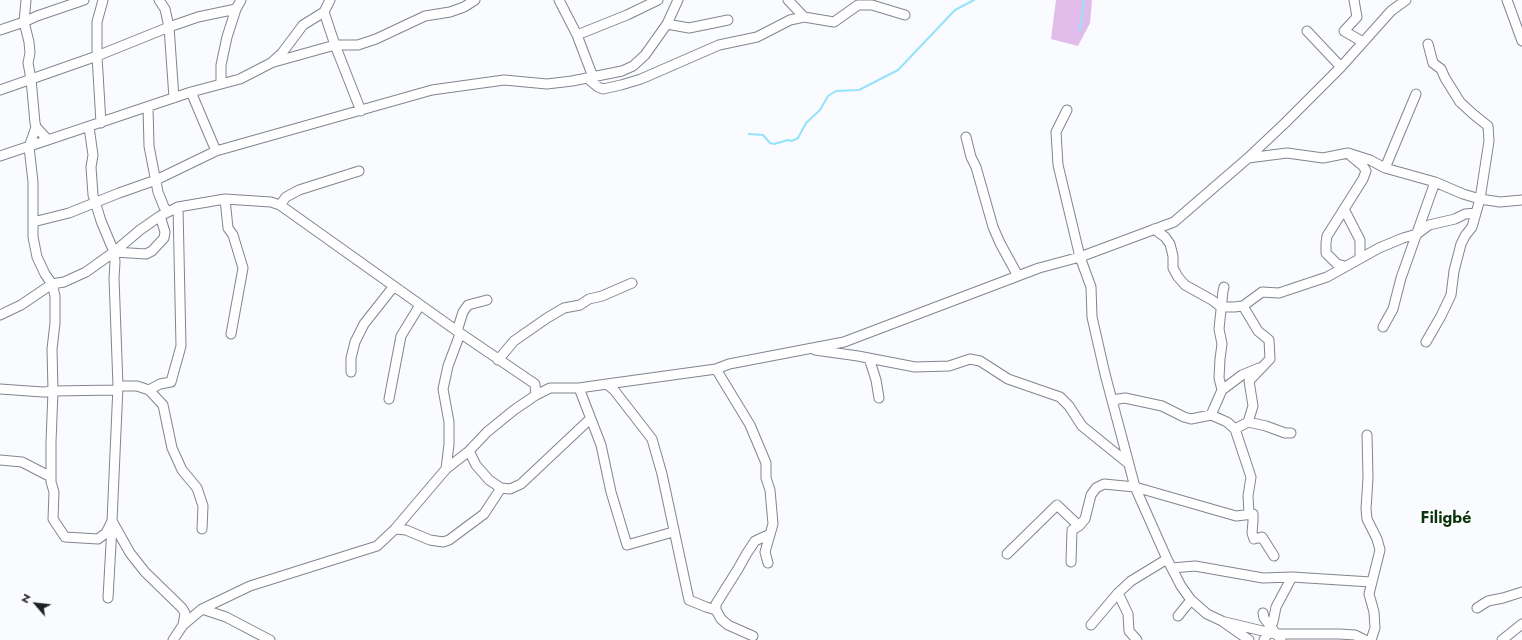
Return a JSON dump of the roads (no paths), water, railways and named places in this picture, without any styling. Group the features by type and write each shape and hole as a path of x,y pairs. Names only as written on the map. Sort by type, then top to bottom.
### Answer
{"street":[{"path":"17,83 28,63 30,53 24,22 26,0"},
{"path":"0,30 84,0"},
{"path":"159,0 165,8 169,27 174,98"},
{"path":"221,84 223,55 227,37 236,9 241,0"},
{"path":"271,63 282,53 303,25 324,12 330,0"},
{"path":"0,156 29,148 48,140 191,92 240,79 271,63 335,45 358,45 376,39 425,16 450,12 464,7 475,0"},
{"path":"559,0 577,34 590,78 598,87 603,89 641,79 719,45 758,37 790,20 804,17 834,22 858,5 872,5 905,15"},
{"path":"577,34 627,16 658,0"},
{"path":"33,222 69,213 118,193 156,180 216,151 432,90 504,80 546,84 590,78 622,71 633,66 645,55 667,24 678,0"},
{"path":"788,0 804,17"},
{"path":"1354,0 1358,17 1344,32 1363,42"},
{"path":"0,315 21,305 52,284 64,282 86,272 114,252 140,230 164,214 178,208 225,199 271,202 280,205 498,360 535,384 550,388 579,388 716,369 729,364 844,342 1040,268 1080,257 1174,222 1257,150 1341,67 1391,11 1406,0"},
{"path":"1507,0 1522,41"},
{"path":"99,2 97,22 97,56 101,123"},
{"path":"0,90 97,56 198,17 236,9"},
{"path":"324,12 335,45 361,111"},
{"path":"667,24 689,28 728,20"},
{"path":"1307,32 1341,67"},
{"path":"1426,342 1451,295 1454,271 1461,244 1472,227 1480,199 1489,141 1488,126 1460,102 1441,69 1433,64 1428,44"},
{"path":"28,63 36,127 29,148 33,182 34,237 37,257 45,274 52,284 55,296 55,323 52,349 53,391 51,477 54,492 53,519 65,537 98,539 106,533 112,521"},
{"path":"191,92 216,151"},
{"path":"1386,168 1416,94"},
{"path":"114,252 146,254 152,251 164,238 164,208 158,192 149,146 148,107"},
{"path":"1066,110 1056,132 1058,165 1080,257 1091,287 1092,316 1135,487 1167,559 1181,586 1191,600 1207,614 1222,621 1249,640"},
{"path":"36,127 48,140"},
{"path":"89,127 93,155 91,167 93,195 100,221 114,252 116,262 114,278 117,388 108,598"},
{"path":"966,137 993,227 1018,276"},
{"path":"1257,150 1268,156"},
{"path":"1248,158 1287,153 1323,158 1348,153 1370,160 1386,168 1435,182 1463,194 1480,199 1500,202 1522,200"},
{"path":"1345,266 1337,264 1326,253 1326,236 1363,180 1366,171 1363,166 1348,153"},
{"path":"280,205 286,197 299,190 359,171"},
{"path":"1382,327 1393,309 1401,278 1435,182"},
{"path":"225,199 228,228 233,235 243,268 231,334"},
{"path":"149,390 160,384 171,382 181,346 178,208"},
{"path":"1344,209 1360,240 1360,258"},
{"path":"1154,229 1165,237 1170,244 1173,256 1173,268 1185,285 1212,300 1221,307 1243,306 1262,292 1279,293 1327,277 1379,248 1402,238 1417,234 1429,225 1476,212"},
{"path":"498,360 514,341 564,308 580,305 632,283"},
{"path":"351,372 351,358 355,342 364,324 394,286"},
{"path":"1222,390 1219,378 1222,344 1219,329 1224,288"},
{"path":"446,469 450,422 443,390 448,366 463,312 468,305 487,300"},
{"path":"389,399 402,336 420,305"},
{"path":"1235,429 1248,422 1252,413 1253,406 1249,381 1270,359 1269,340 1258,331 1243,306"},
{"path":"811,349 915,367 949,366 970,359 980,361 1008,379 1060,398 1069,406 1082,426 1129,464"},
{"path":"869,358 876,380 879,398"},
{"path":"1210,415 1222,390 1242,375 1264,366"},
{"path":"716,369 750,425 766,463 766,478 770,490 773,524 765,552 768,563"},
{"path":"535,384 536,395"},
{"path":"607,384 614,390 652,439 662,474 673,532 689,600 716,610"},
{"path":"0,389 43,392 137,386 149,390 163,405 172,448 182,470 197,488 203,506 202,529"},
{"path":"173,640 183,625 202,608 250,586 377,546 395,529 446,469 469,451 487,432 514,410 536,395 550,388"},
{"path":"579,388 601,445 611,492 627,545 673,532"},
{"path":"1112,400 1125,398 1162,406 1191,419 1210,415 1227,422 1235,429 1251,477 1248,496 1249,512 1253,514 1252,533 1254,539 1262,537 1274,556"},
{"path":"469,451 476,464 489,480 501,488 510,489 521,484 590,419"},
{"path":"1248,422 1266,426 1285,433 1291,433"},
{"path":"1367,435 1368,478 1366,509 1368,519 1380,550 1369,594 1374,612 1375,628 1371,640"},
{"path":"0,460 22,462 51,477"},
{"path":"1071,562 1072,530 1079,526 1085,519 1091,495 1096,488 1104,484 1135,487 1236,516 1253,514"},
{"path":"395,529 406,530 430,540 443,542 484,514 501,488"},
{"path":"1007,554 1057,504 1079,526"},
{"path":"112,521 130,554 145,572 182,608 185,613 183,625"},
{"path":"753,636 728,625 721,619 716,610 716,604 755,542 770,534"},
{"path":"1091,625 1131,581 1167,559"},
{"path":"1172,568 1195,566 1263,578 1292,577 1371,582"},
{"path":"1272,634 1276,606 1292,577"},
{"path":"1478,608 1488,601 1522,592"},
{"path":"1118,594 1128,614 1129,631 1137,640"},
{"path":"1178,616 1191,600"},
{"path":"202,608 226,617 270,640"},
{"path":"1263,613 1272,634"},
{"path":"1222,621 1233,622 1272,634 1355,635 1365,640"},
{"path":"1502,640 1522,624"}],"waterway":[{"path":"749,134 763,135 770,143 774,144 788,140 792,141 798,138 806,123 820,110 828,96 836,91 859,90 898,70 955,10 974,0"},
{"path":"1080,31 1084,0"}],"district":[{"name":"Filigbé","path":"1446,519"}]}
